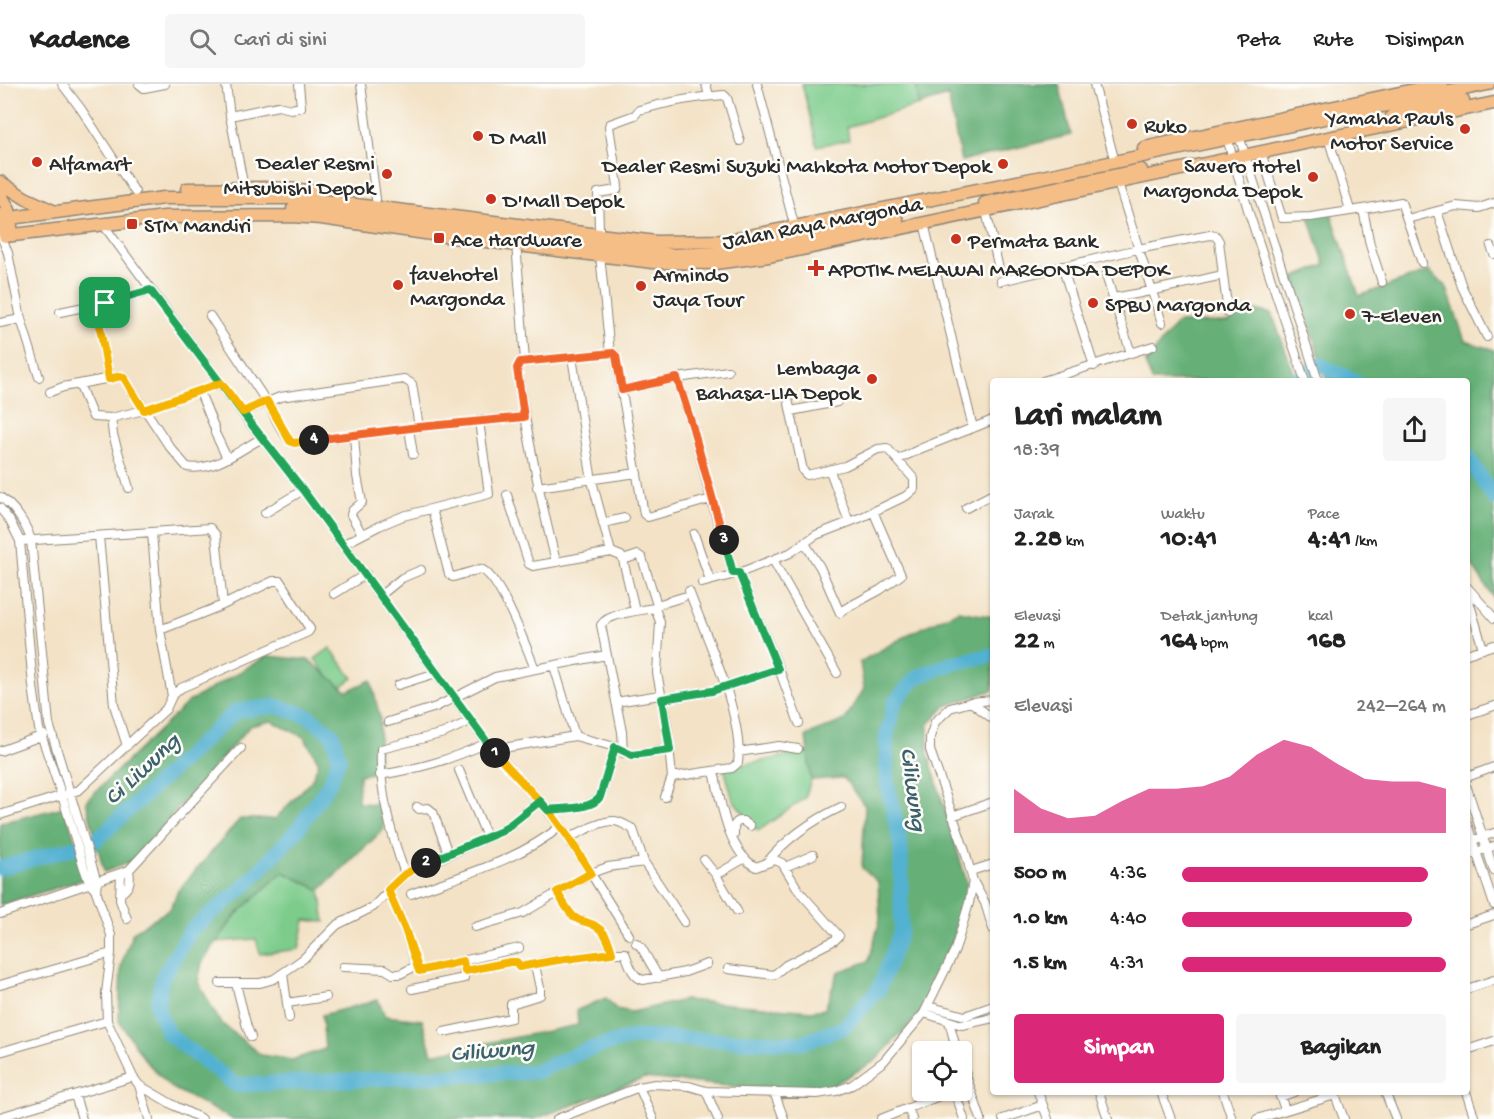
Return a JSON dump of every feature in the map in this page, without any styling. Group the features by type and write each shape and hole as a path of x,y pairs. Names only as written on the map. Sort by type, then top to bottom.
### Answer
{"highway":[{"name":"Jalan Raya Margonda","path":"58,210 244,188 312,204 516,241 604,240 686,243 725,241 1262,126 1442,84"},
{"name":"Jalan Raya Margonda","path":"7,228 165,213 376,199 682,255 768,251 924,223 1118,183 1236,148 1262,126 1488,84"},
{"name":"Jalan Raya Margonda","path":"768,251 1494,94"},
{"name":"Jalan Raya Margonda","path":"1114,158 1236,148 1261,152 1494,103"},
{"path":"0,182 25,198 58,210"},
{"name":"Jalan Raya Margonda","path":"7,228 78,201 135,192 191,193 312,204 604,240"},
{"path":"0,193 7,206 7,228"}],"street":[{"path":"62,84 135,192"},
{"path":"139,84 144,88 165,84"},
{"path":"226,84 244,188"},
{"path":"230,116 278,106 291,109 301,107 299,84"},
{"path":"361,84 376,199"},
{"path":"706,84 709,96"},
{"path":"757,84 794,225"},
{"path":"1094,84 1114,158"},
{"path":"610,353 604,240 598,193 617,189 618,186 610,124 635,116 639,110 665,103 709,96 726,96 740,141"},
{"path":"1328,137 1350,210"},
{"path":"1236,148 1317,378"},
{"path":"1236,148 1304,378"},
{"path":"1261,152 1282,218 1311,217 1400,201 1422,263"},
{"path":"1118,183 1162,322"},
{"path":"1407,219 1461,206 1479,208 1494,203"},
{"path":"1363,209 1370,245 1382,282"},
{"path":"986,210 999,269"},
{"path":"1437,211 1462,286 1487,337"},
{"path":"101,219 150,290 366,574 496,755 561,826 629,935"},
{"path":"924,223 973,428"},
{"path":"7,228 8,253 21,319 39,377"},
{"path":"1001,281 1138,248 1213,235 1219,241 1228,313"},
{"path":"516,241 525,361"},
{"path":"1062,266 1094,366"},
{"path":"1106,275 1131,353"},
{"path":"1113,298 1144,291 1153,292 1223,275"},
{"path":"60,312 150,290"},
{"path":"96,304 109,379"},
{"path":"210,316 292,442 524,417"},
{"path":"0,323 21,319"},
{"path":"1053,378 1153,346"},
{"path":"556,562 537,487 524,417 517,368 520,362 610,353 616,356 642,511 648,517 711,499"},
{"path":"572,357 592,481 611,552"},
{"path":"622,390 728,370"},
{"path":"50,392 121,376 187,467 207,466 227,458 262,438"},
{"path":"677,378 711,499 736,573 799,723"},
{"path":"243,412 266,401 404,379 412,384 419,427"},
{"path":"78,384 93,417 111,418 144,410 221,383"},
{"path":"199,390 215,429 214,433 227,458"},
{"path":"694,534 706,581 736,573 796,550 816,535 906,496 914,489 914,480 899,459 890,450 883,448 830,471 811,475 805,473 787,394"},
{"path":"791,411 837,402"},
{"path":"111,418 113,435 129,488"},
{"path":"342,545 403,516 489,494 479,421"},
{"path":"899,459 990,421"},
{"path":"409,429 413,454"},
{"path":"354,435 357,476 363,502 352,511 351,515 362,534"},
{"path":"830,471 849,522"},
{"path":"537,487 637,473"},
{"path":"265,513 303,490"},
{"path":"507,495 529,564 532,566 611,552 621,556 634,610"},
{"path":"966,508 990,496"},
{"path":"0,497 13,509 31,540 51,733 66,794 111,935 106,993 107,1021 139,1085 149,1119"},
{"path":"0,508 10,521 20,541 36,711 42,736 66,794"},
{"path":"432,509 449,574 453,577 480,568 489,573 514,617 535,669"},
{"path":"804,542 820,567 841,612 880,590 902,574 873,511"},
{"path":"603,523 625,518"},
{"path":"20,541 152,533 208,527 216,535 223,605"},
{"path":"152,533 160,630 172,696"},
{"path":"99,536 114,705 127,746"},
{"path":"623,560 640,556 657,605 686,594 726,686 738,763 732,768 672,777"},
{"path":"773,560 837,673"},
{"path":"381,595 402,578 421,570"},
{"path":"334,594 366,574"},
{"path":"0,815 83,787 166,709 172,696 181,688 308,632 310,629 280,581 273,581 223,605 160,630"},
{"path":"1470,590 1494,618"},
{"path":"1470,604 1483,649"},
{"path":"623,753 602,622 634,610 655,608 660,622 656,669 670,750 672,777 665,797"},
{"path":"1470,653 1494,645"},
{"path":"388,722 436,707 495,677 606,655"},
{"path":"554,666 575,736"},
{"path":"616,702 712,691 778,669"},
{"path":"398,685 436,673"},
{"path":"990,700 955,706 940,716 930,736 930,750 973,881 981,894 990,920"},
{"path":"970,702 990,716"},
{"path":"1470,714 1494,706"},
{"path":"405,874 391,829 380,775 381,749 444,734 470,720"},
{"path":"0,751 51,733"},
{"path":"496,755 509,747 575,736 615,747 623,753 632,755 670,750"},
{"path":"380,775 452,759 487,743"},
{"path":"738,752 779,746 798,749"},
{"path":"549,811 588,805 597,801 615,747"},
{"path":"0,914 125,872 241,748"},
{"path":"1470,776 1494,768"},
{"path":"459,770 487,837"},
{"path":"714,771 723,810 734,840 745,858 756,867 775,860 782,863 799,891 838,934 838,937 786,965 774,975 728,969"},
{"path":"1470,797 1483,837 1490,847 1494,870"},
{"path":"220,983 260,983 274,979 303,959 337,925 373,907 405,874 510,826 540,801"},
{"path":"952,816 990,803"},
{"path":"417,807 419,809 428,808 433,812 448,854"},
{"path":"765,864 791,836 841,807"},
{"path":"734,840 735,823 741,820 750,826"},
{"path":"569,838 582,830 611,821 633,829 644,862 684,922"},
{"path":"411,894 505,859 541,841 561,826"},
{"path":"1494,833 1470,841 1494,905"},
{"path":"1470,854 1490,847"},
{"path":"785,867 813,855"},
{"path":"716,875 745,858"},
{"path":"704,860 716,875 737,911"},
{"path":"475,927 523,913 591,873 608,867 644,862"},
{"path":"971,871 990,865"},
{"path":"125,872 120,894 127,919"},
{"path":"557,1119 639,1087 655,1084 672,1084 706,1091 817,1095 852,1085 884,1061 926,1010 955,950 973,881"},
{"path":"388,890 405,929 419,971 519,948"},
{"path":"557,892 573,916 595,924 603,930 612,953"},
{"path":"1470,923 1494,915"},
{"path":"636,944 641,947 659,978"},
{"path":"0,985 111,953"},
{"path":"465,971 510,962 517,962 519,967 558,960 625,953 637,978 643,980 659,978 708,964"},
{"path":"411,989 464,978 463,961"},
{"path":"444,1032 511,1018 511,1004 540,995 535,965"},
{"path":"343,967 385,969 393,974 400,974 416,966"},
{"path":"282,974 289,1018"},
{"path":"1470,988 1494,980"},
{"path":"236,984 251,1037"},
{"path":"287,1003 326,997"},
{"path":"926,1010 965,1016 990,1007"},
{"path":"926,1010 949,1022 968,1025 990,1019"},
{"path":"950,1013 949,1022 954,1041"},
{"path":"0,1052 107,1021"},
{"path":"1470,1049 1494,1041"},
{"path":"0,1117 133,1077"},
{"path":"139,1085 202,1119"},
{"path":"639,1087 652,1119"},
{"path":"706,1091 718,1119"},
{"path":"774,1092 784,1119"},
{"path":"881,1119 949,1092 957,1099 964,1119"},
{"path":"972,1093 981,1119"},
{"path":"75,1095 82,1119"},
{"path":"1039,1095 1048,1119"},
{"path":"1099,1095 1108,1119"},
{"path":"1162,1095 1171,1119"},
{"path":"1224,1095 1232,1119"},
{"path":"1279,1095 1285,1110"},
{"path":"1257,1119 1276,1116 1285,1110 1331,1095"},
{"path":"1334,1095 1344,1119"},
{"path":"1386,1095 1396,1119"},
{"path":"1467,1095 1475,1119"},
{"path":"1004,1119 1043,1105"},
{"path":"908,1108 912,1119"}],"green space":[{"path":"802,84 916,84 919,105 847,127 849,140 817,146"},
{"path":"916,84 1059,84 1071,135 961,161 948,96 919,105"},
{"path":"1330,210 1359,296 1429,271 1446,286 1465,341 1494,350 1494,598 1470,561 1470,378 1327,378 1293,278 1325,265 1308,214"},
{"path":"1250,309 1272,314 1296,378 1151,378 1145,363 1177,323 1228,322"},
{"path":"958,611 990,616 990,691 946,706 928,725 928,753 967,883 955,935 926,1007 875,1061 831,1086 799,1089 748,1088 645,1078 535,1119 232,1119 170,1087 145,1060 119,1021 121,966 133,932 170,909 178,891 240,819 275,819 311,781 319,762 304,737 271,721 250,726 132,861 104,872 86,801 188,702 267,656 309,660 347,691 371,680 380,718 378,772 359,775 358,803 379,804 384,829 320,890 283,872 236,915 202,962 198,982 220,1022 261,1055 292,1060 325,1049 322,1015 378,1000 385,1016 422,1020 432,1054 578,1025 577,1010 606,998 616,1009 632,1012 684,1000 811,1011 825,1009 838,972 869,961 880,919 878,882 862,868 865,806 844,778 811,780 806,736 845,720 864,689 860,662 911,633"},
{"path":"330,648 353,678 338,689 315,659"},
{"path":"808,752 811,780 805,798 758,831 733,800 724,768"},
{"path":"64,807 88,878 0,905 0,823"},
{"path":"283,871 320,890 325,922 305,920 299,949 260,954 256,939 216,942 236,915"}],"waterway":[{"name":"Ciliwung","path":"1300,378 1318,364 1348,378"},
{"name":"Ciliwung","path":"1470,461 1494,498"},
{"name":"Ciliwung","path":"0,868 94,842 236,711 276,706 308,716 333,735 339,759 329,784 298,829 245,886 191,930 162,978 157,1006 168,1034 236,1085 535,1072 586,1050 634,1037 801,1043 843,1028 879,989 901,931 901,846 887,782 886,739 895,701 917,677 953,663 990,656"}],"place":[{"name":"Ruko","path":"1132,124"},
{"name":"Yamaha Pauls Motor Service","path":"1465,129"},
{"name":"D Mall","path":"478,136"},
{"name":"Alfamart","path":"37,162"},
{"name":"Dealer Resmi Suzuki Mahkota Motor Depok","path":"1003,164"},
{"name":"Dealer Resmi Mitsubishi Depok","path":"387,174"},
{"name":"Savero Hotel Margonda Depok","path":"1313,177"},
{"name":"D'Mall Depok","path":"491,199"},
{"name":"STM Mandiri","path":"132,224"},
{"name":"Ace Hardware","path":"439,238"},
{"name":"Permata Bank","path":"956,239"},
{"name":"APOTIK MELAWAI MARGONDA DEPOK","path":"816,268"},
{"name":"favehotel Margonda","path":"398,285"},
{"name":"Armindo Jaya Tour","path":"641,286"},
{"name":"SPBU Margonda","path":"1093,303"},
{"name":"7-Eleven","path":"1350,314"},
{"name":"Lembaga Bahasa-LIA Depok","path":"872,379"}],"route":[{"path":"105,303 96,304 109,379 121,376 124,378 144,410 221,383 243,412 267,401 279,424 290,441 294,443 419,427 524,417 517,368 520,362 525,361 613,353 616,356 622,390 677,378 733,573 739,573 778,669 712,691 662,699 670,750 632,755 623,753 615,747 597,801 588,805 548,810 540,801 502,831 405,874 388,890 405,929 419,971 463,961 465,971 510,962 517,962 519,967 612,953 603,930 595,924 573,916 557,892 591,873 569,838 550,812 548,810 540,801 496,755 366,574 342,545 303,490 252,425 243,412 221,383 182,333 150,290 105,303"}],"water label":[{"name":"Ci Liwung","path":"141,768"}]}
